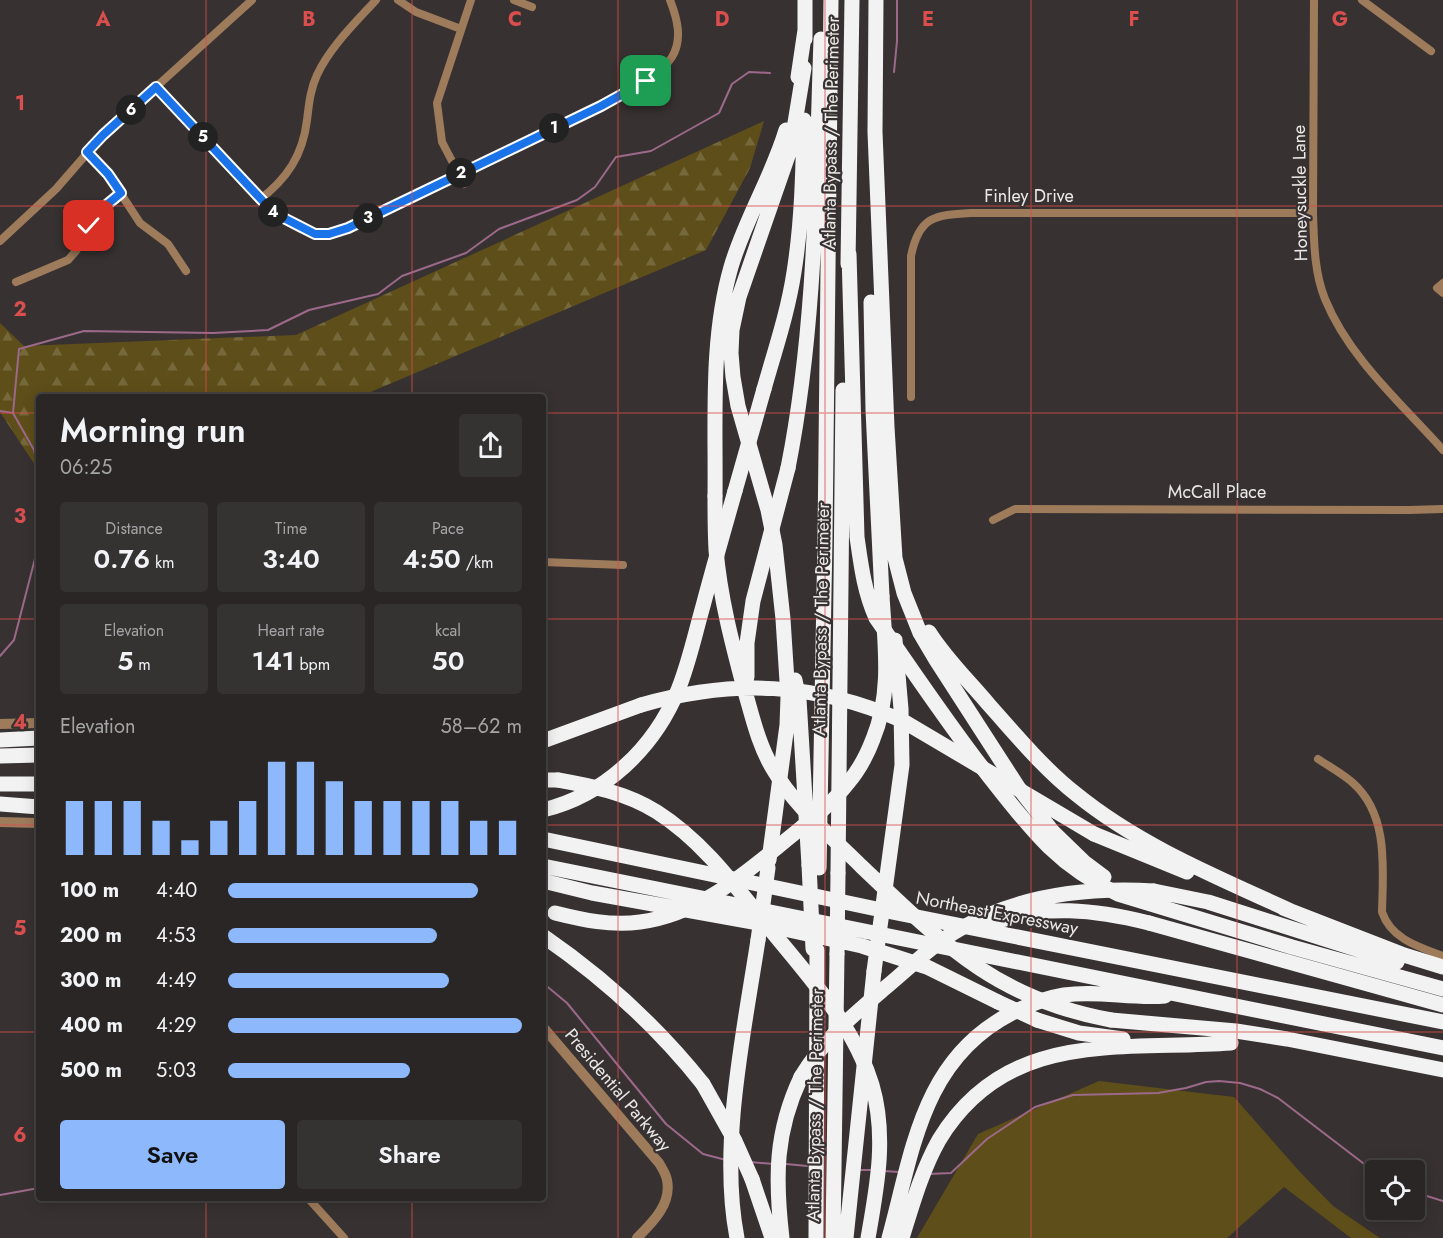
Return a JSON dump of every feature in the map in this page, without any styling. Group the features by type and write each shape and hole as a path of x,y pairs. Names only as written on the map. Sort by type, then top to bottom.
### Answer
{"highway":[{"path":"546,809 576,799 620,771 652,737 668,712 686,666 784,317 794,273 801,212 806,0"},
{"path":"748,701 747,643 753,601 788,468 802,384 815,230 821,35 825,0"},
{"name":"Atlanta Bypass / The Perimeter","path":"816,1238 814,866 825,550 831,0"},
{"name":"Atlanta Bypass / The Perimeter","path":"833,1238 843,414 849,254 852,0"},
{"path":"549,911 586,921 640,922 692,907 717,894 832,801 863,761 878,726 887,672 886,597 873,410 871,232 876,0"},
{"path":"805,30 798,80 784,137 745,226 725,290 717,351 716,549 721,584 732,643 764,751 788,792 814,821 940,940 986,974 1030,997 1059,1008 1111,1020 1236,1031 1442,1070"},
{"path":"737,1238 733,1207 731,1146 745,1023 787,725 788,697 775,545 768,510 738,406 731,352 732,330 739,297 791,147 804,68"},
{"path":"874,132 886,427 895,558 910,612 936,660 1018,787 1053,832 1084,862 1116,886 1292,947 1443,989"},
{"path":"849,254 857,537 862,580 876,618 965,745 1036,835 1057,855 1095,883 1118,894 1148,896"},
{"path":"893,519 911,596 931,635 1021,741 1061,782 1139,838 1291,912"},
{"path":"846,1238 874,971 902,765 902,709 886,597"},
{"path":"783,619 799,699 814,866"},
{"path":"546,740 641,705 708,690 748,687 792,689 836,697 903,721 1094,834 1154,860 1404,955 1443,967"},
{"path":"0,740 36,738"},
{"path":"0,756 36,755"},
{"path":"551,780 586,784 622,795 656,811 685,832 720,868 838,1015 860,1054 872,1084 879,1120 878,1174 868,1238"},
{"path":"0,784 36,784"},
{"path":"0,804 36,807"},
{"name":"Northeast Expressway","path":"546,841 1443,1023"},
{"path":"546,867 1443,1048"},
{"path":"546,882 592,893 753,922 862,946 927,968 1037,1020 1079,1033 1107,1038 1194,1040 1344,1050"},
{"path":"782,1238 777,1165 781,1136 795,1089 813,1058 839,1027 935,946 958,930 1014,904 1081,891 1208,902 1443,975"},
{"path":"884,990 953,942 998,921 1026,914 1079,910 1127,917 1443,1005"},
{"path":"546,938 572,956 623,998 675,1048 703,1084 735,1141 752,1179 772,1238"},
{"path":"889,1238 922,1113 952,1061 975,1037 998,1021 1023,1008 1062,995 1090,993 1144,998 1182,995"},
{"path":"902,1238 939,1140 964,1108 995,1080 1030,1062 1068,1051 1114,1046 1231,1043"}],"street":[{"path":"0,241 56,189 103,135 252,0"},
{"path":"260,200 286,176 301,150 312,87 318,73 344,36 376,0"},
{"path":"398,0 416,12 460,29"},
{"path":"464,184 442,142 437,103 471,0"},
{"path":"514,0 532,7"},
{"path":"156,87 274,213 315,234 329,234 348,228 601,106 646,81 662,70 678,47 676,15 670,0"},
{"name":"Honeysuckle Lane","path":"1314,0 1313,213 1314,248 1320,282 1341,331 1361,358 1443,450"},
{"path":"1362,0 1431,51"},
{"path":"87,152 108,174 140,223 168,244 186,271"},
{"path":"16,282 68,260 76,251 98,212 121,193"},
{"name":"Finley Drive","path":"911,397 911,256 915,237 937,215 971,213 1313,213"},
{"path":"1443,284 1437,288 1443,293"},
{"name":"McCall Place","path":"993,520 1015,509 1443,509"},
{"path":"546,562 623,565"},
{"path":"0,724 36,723"},
{"path":"1318,759 1354,784 1375,817 1383,850 1382,912 1385,920 1408,943 1443,956"},
{"path":"0,822 36,823"},
{"name":"Presidential Parkway","path":"546,1031 659,1163 667,1180 668,1193 662,1209 637,1238"},
{"path":"311,1201 344,1238"}],"green space":[{"path":"764,121 750,168 706,250 366,394 36,394 36,466 0,412 0,323 24,346 296,335"},
{"path":"1099,1081 1234,1097 1333,1206 1380,1238 1351,1238 1284,1187 1227,1238 917,1238 978,1134"}],"waterway":[{"path":"894,72 897,0"},
{"path":"36,458 34,450 13,413 19,349 84,331 213,333 268,330 309,310 378,294 402,276 466,253 499,229 577,200 595,187 616,157 651,151 719,113 732,84 749,72 770,73"},
{"path":"0,411 13,413"},
{"path":"0,656 14,640 36,555"},
{"path":"546,986 567,1003 666,1124 703,1154 726,1160"},
{"path":"929,1174 951,1173 987,1139 1035,1107 1073,1095 1158,1093 1219,1081 1240,1083 1278,1098 1365,1165"},
{"path":"750,1162 774,1164"},
{"path":"786,1164 807,1166"},
{"path":"860,1170 872,1170"},
{"path":"884,1171 899,1172"},
{"path":"0,1195 36,1189"},
{"path":"1425,1195 1443,1201"}],"route":[{"path":"89,226 98,212 121,193 108,174 87,152 156,87 274,213 315,234 329,234 348,228 601,106 646,81"}]}
